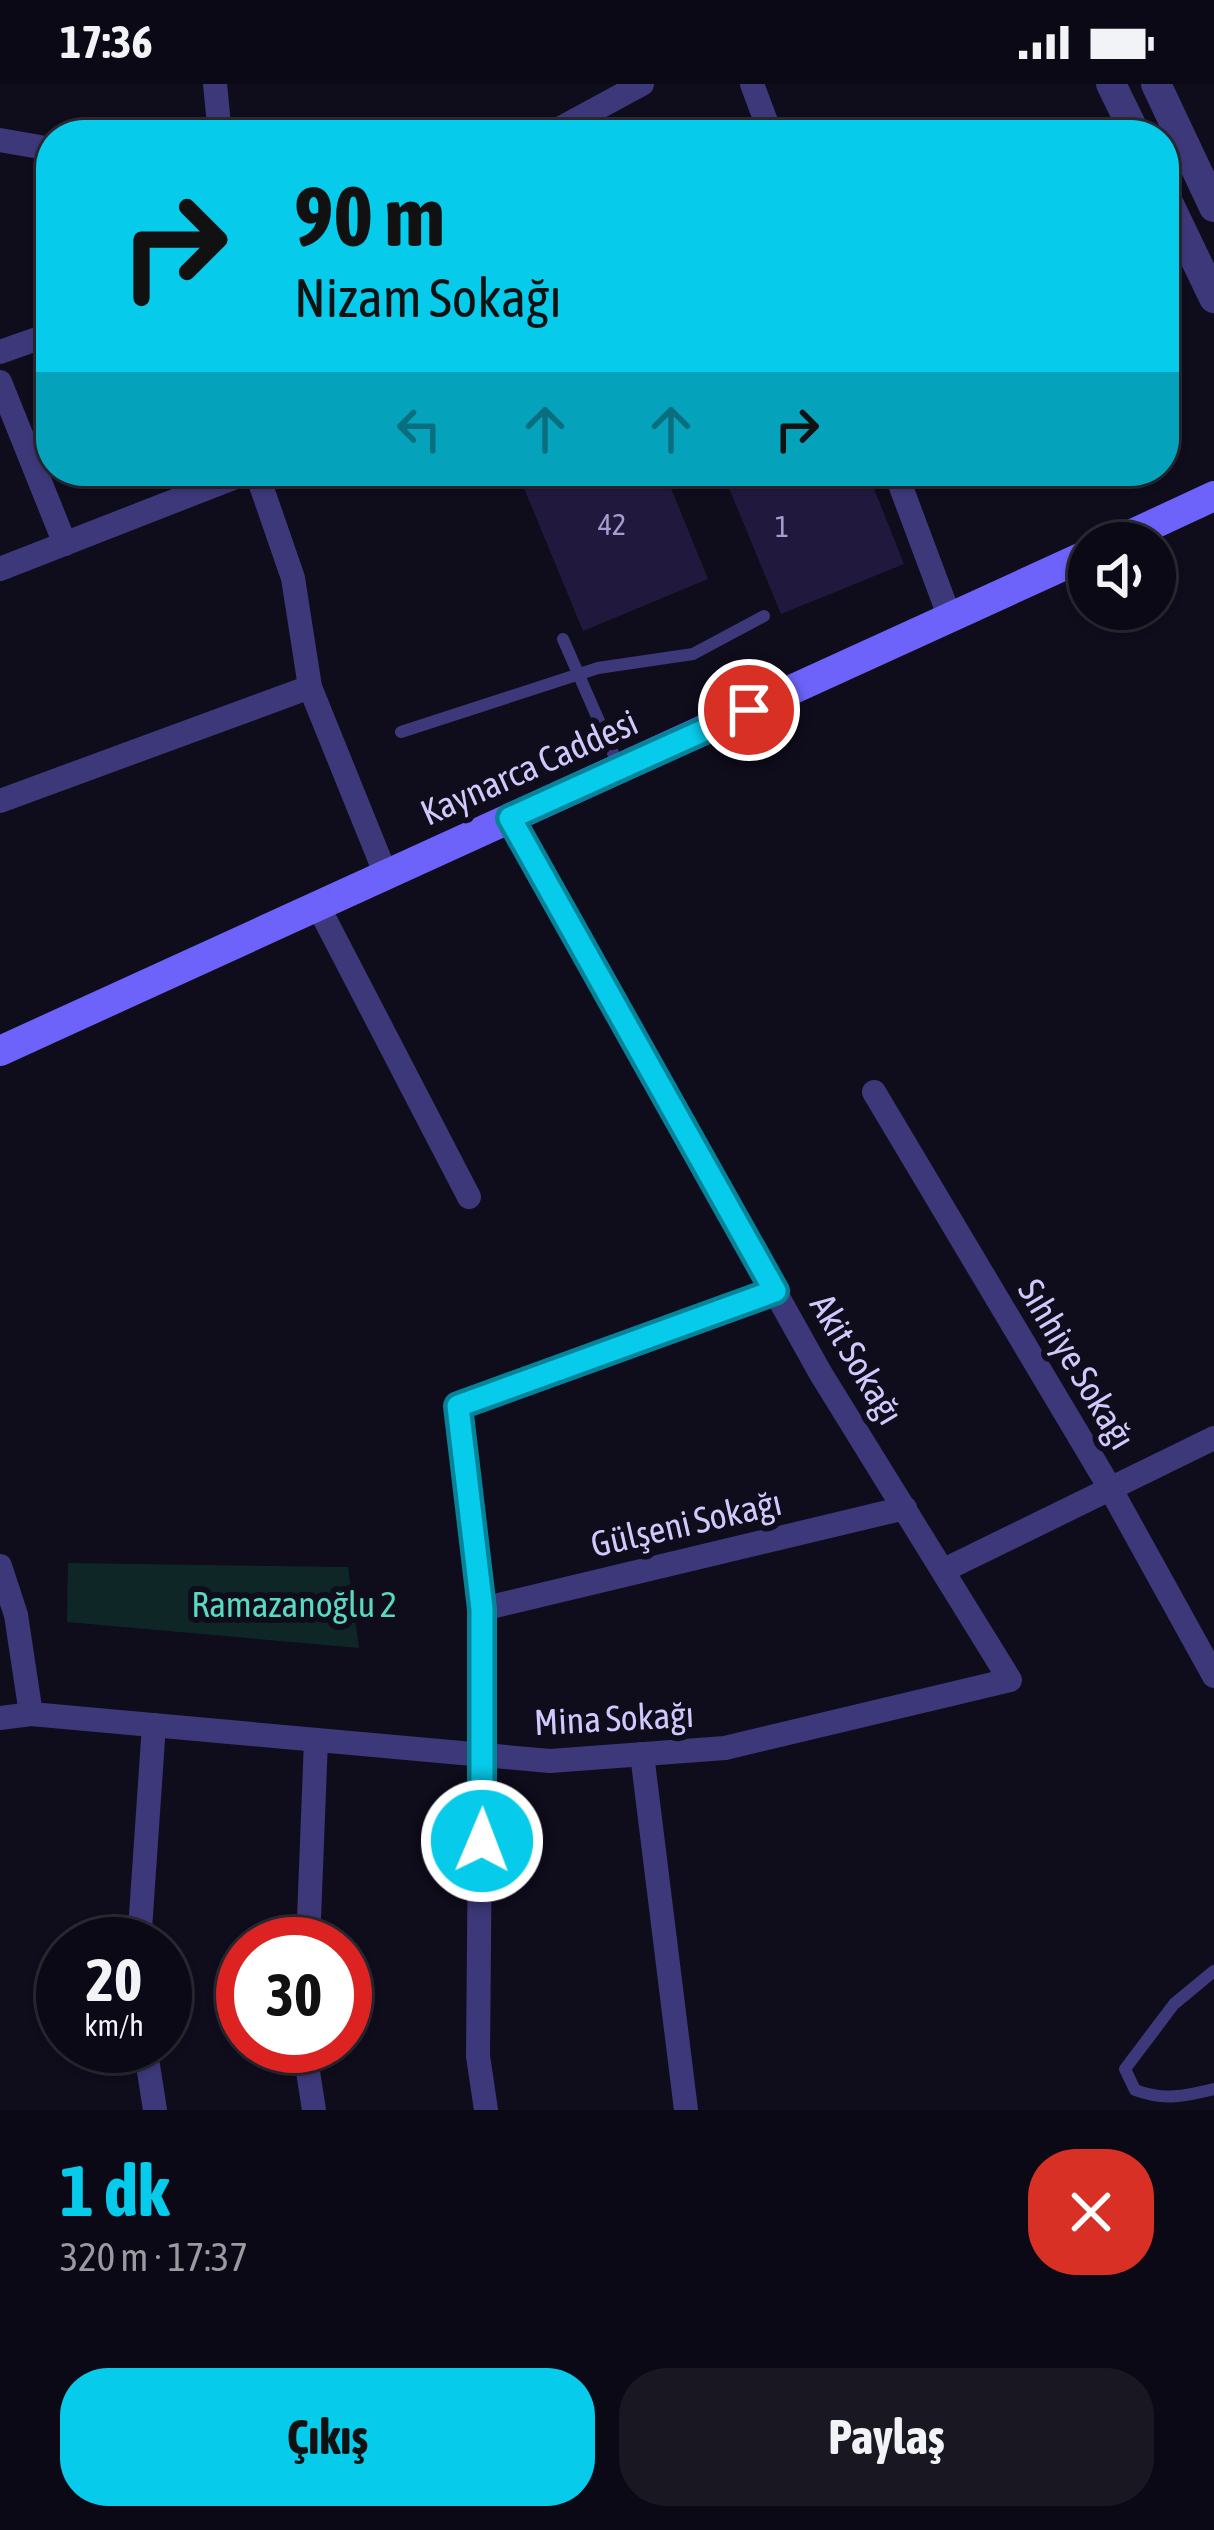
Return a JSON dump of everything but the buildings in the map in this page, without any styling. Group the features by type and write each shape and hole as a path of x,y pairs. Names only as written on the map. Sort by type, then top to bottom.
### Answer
{"main road":[{"path":"1158,522 1214,496"},
{"name":"Kaynarca Caddesi","path":"0,1051 1068,564"}],"street":[{"path":"215,84 219,120"},
{"path":"576,120 643,84"},
{"path":"752,84 765,120"},
{"path":"1111,84 1129,120"},
{"path":"1156,84 1173,120"},
{"path":"1179,132 1214,206"},
{"path":"0,140 36,146"},
{"path":"1179,225 1214,298"},
{"path":"0,352 36,339"},
{"path":"0,382 36,472"},
{"path":"42,486 65,544"},
{"path":"0,569 215,486"},
{"path":"259,486 292,578 310,687 386,875"},
{"path":"901,486 950,618"},
{"path":"0,801 310,687"},
{"name":"Akit Sokağı","path":"510,818 775,1291 1010,1680"},
{"path":"318,906 469,1197"},
{"name":"Sıhhiye Sokağı","path":"874,1092 1111,1489 1214,1676"},
{"path":"486,2110 478,2056 482,1609 458,1406 775,1291"},
{"path":"944,1570 1214,1438"},
{"name":"Gülşeni Sokağı","path":"482,1609 905,1508"},
{"path":"0,1567 16,1615 31,1714"},
{"name":"Mina Sokağı","path":"0,1718 31,1714 550,1761 725,1748 1010,1680"},
{"path":"141,1917 154,1725"},
{"path":"309,1917 316,1740"},
{"path":"642,1754 686,2110"},
{"path":"149,2073 155,2110"},
{"path":"308,2073 314,2110"}],"lane":[{"path":"401,733 620,662 693,654 764,616"},
{"path":"563,639 620,769"},
{"path":"1214,1971 1174,2004 1125,2068 1135,2090 1158,2097 1214,2089"}],"green space":[{"name":"Ramazanoğlu 2","path":"68,1563 348,1567 359,1648 67,1622"}],"route":[{"path":"482,1841 482,1609 458,1406 775,1291 510,818 749,710"}]}
